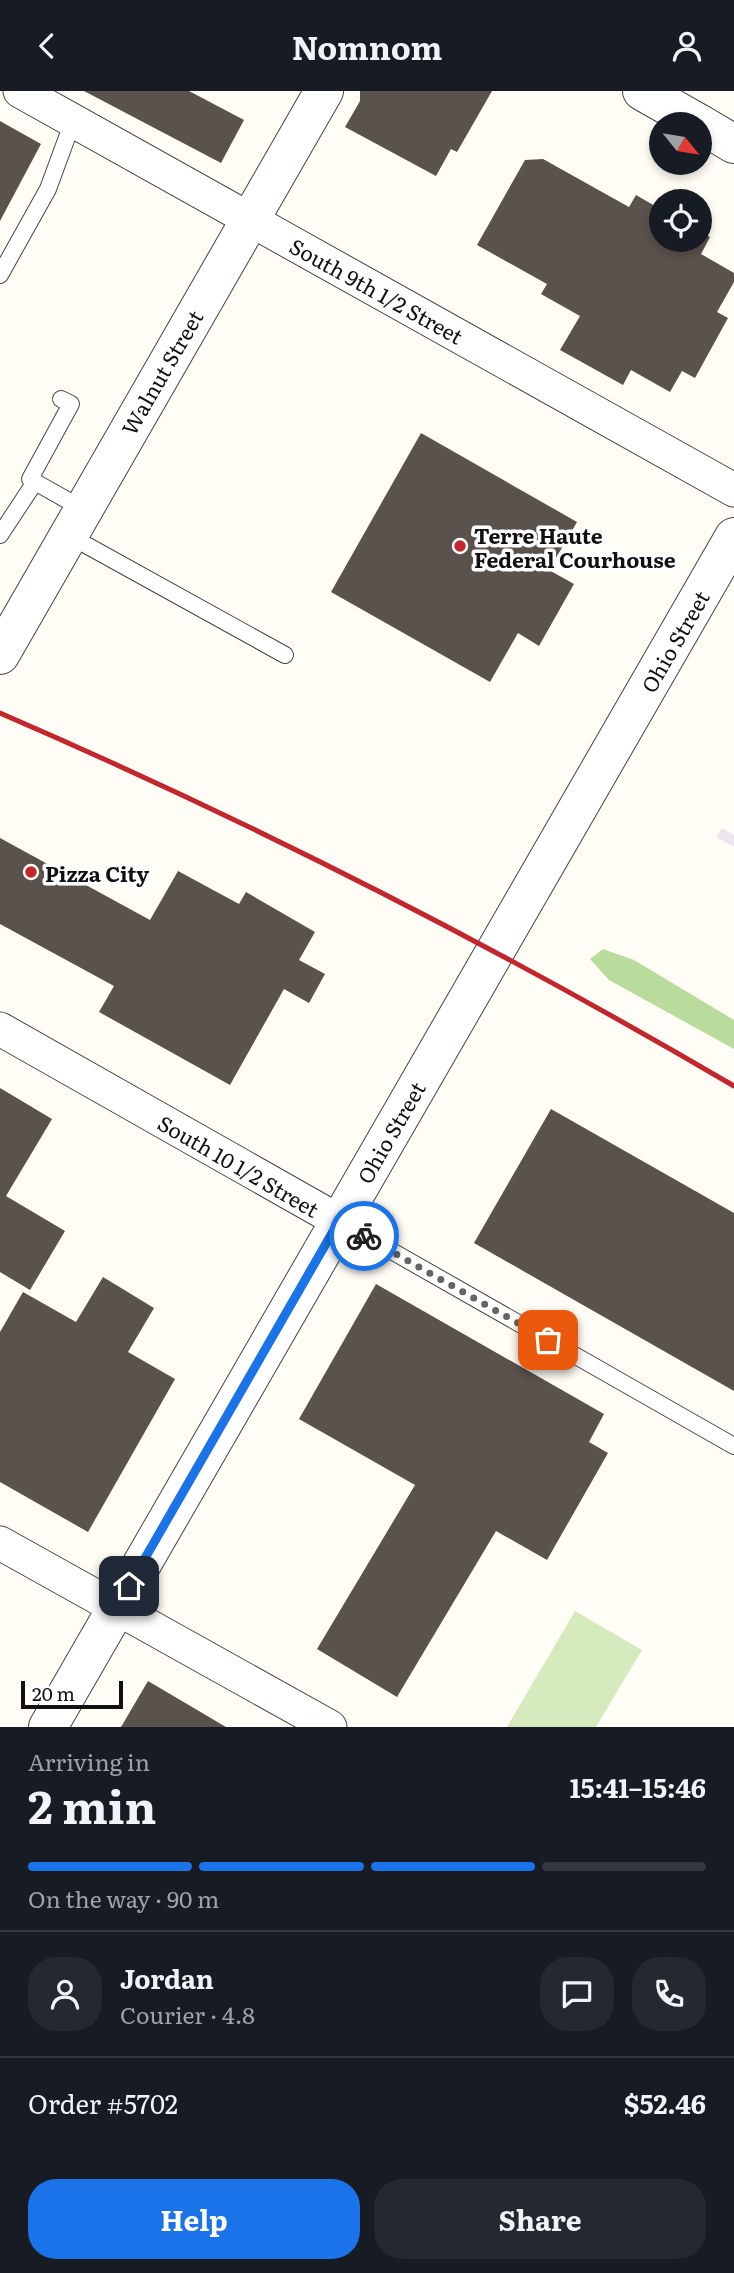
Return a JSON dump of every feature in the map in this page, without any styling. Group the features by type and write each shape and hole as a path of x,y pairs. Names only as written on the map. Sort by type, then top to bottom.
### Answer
{"street":[{"name":"South 9th 1/2 Street","path":"20,91 734,490"},
{"name":"Walnut Street","path":"0,655 248,219 324,91"},
{"path":"642,91 679,112"},
{"path":"712,131 734,144"},
{"name":"Ohio Street","path":"48,1727 734,537"},
{"name":"South 10 1/2 Street","path":"0,1030 339,1221"},
{"path":"0,1543 330,1727"}],"lane":[{"path":"0,275 48,189 73,121"},
{"path":"30,478 71,404 61,399"},
{"path":"0,534 35,482 75,522 285,655"},
{"name":"South 10 1/2 Street","path":"339,1221 734,1446"}],"shaded area":[{"path":"722,828 734,835 734,847 716,837"}],"green space":[{"path":"603,949 634,960 734,1020 734,1049 609,980 590,959"},
{"path":"575,1611 642,1650 596,1727 507,1727"}],"building":[{"path":"84,91 189,91 244,120 221,163"},
{"path":"360,91 492,91 457,152 451,149 436,176 345,127 360,101"},
{"path":"0,121 41,144 0,221"},
{"path":"543,159 629,207 636,195 649,202 649,252 702,252 701,254 734,273 734,282 717,312 728,318 695,378 682,371 670,392 631,370 623,385 560,350 580,316 541,294 547,284 477,245 525,160"},
{"name":"Terre Haute Federal Courhouse","path":"421,433 577,522 549,570 574,584 539,646 518,633 490,682 331,592"},
{"path":"0,838 150,920 178,871 239,904 246,892 315,932 299,960 325,974 309,1003 284,989 230,1085 99,1012 114,986 0,924"},
{"path":"0,1088 52,1119 6,1196 65,1231 30,1290 0,1272"},
{"path":"551,1109 734,1213 734,1391 474,1243"},
{"path":"103,1277 154,1308 128,1352 175,1379 88,1532 0,1482 0,1332 23,1292 76,1322"},
{"path":"376,1284 604,1414 589,1442 608,1453 547,1560 496,1531 397,1697 317,1649 415,1485 299,1419"},
{"path":"148,1681 226,1727 121,1727"}],"railway":[{"path":"0,713 188,798 373,888 555,984 734,1086"}],"way so far":[{"path":"364,1236 548,1340"}],"place":[{"name":"Terre Haute Federal Courhouse","path":"460,546"},
{"name":"Pizza City","path":"31,872"}],"route":[{"path":"129,1586 339,1221 364,1236"}]}
